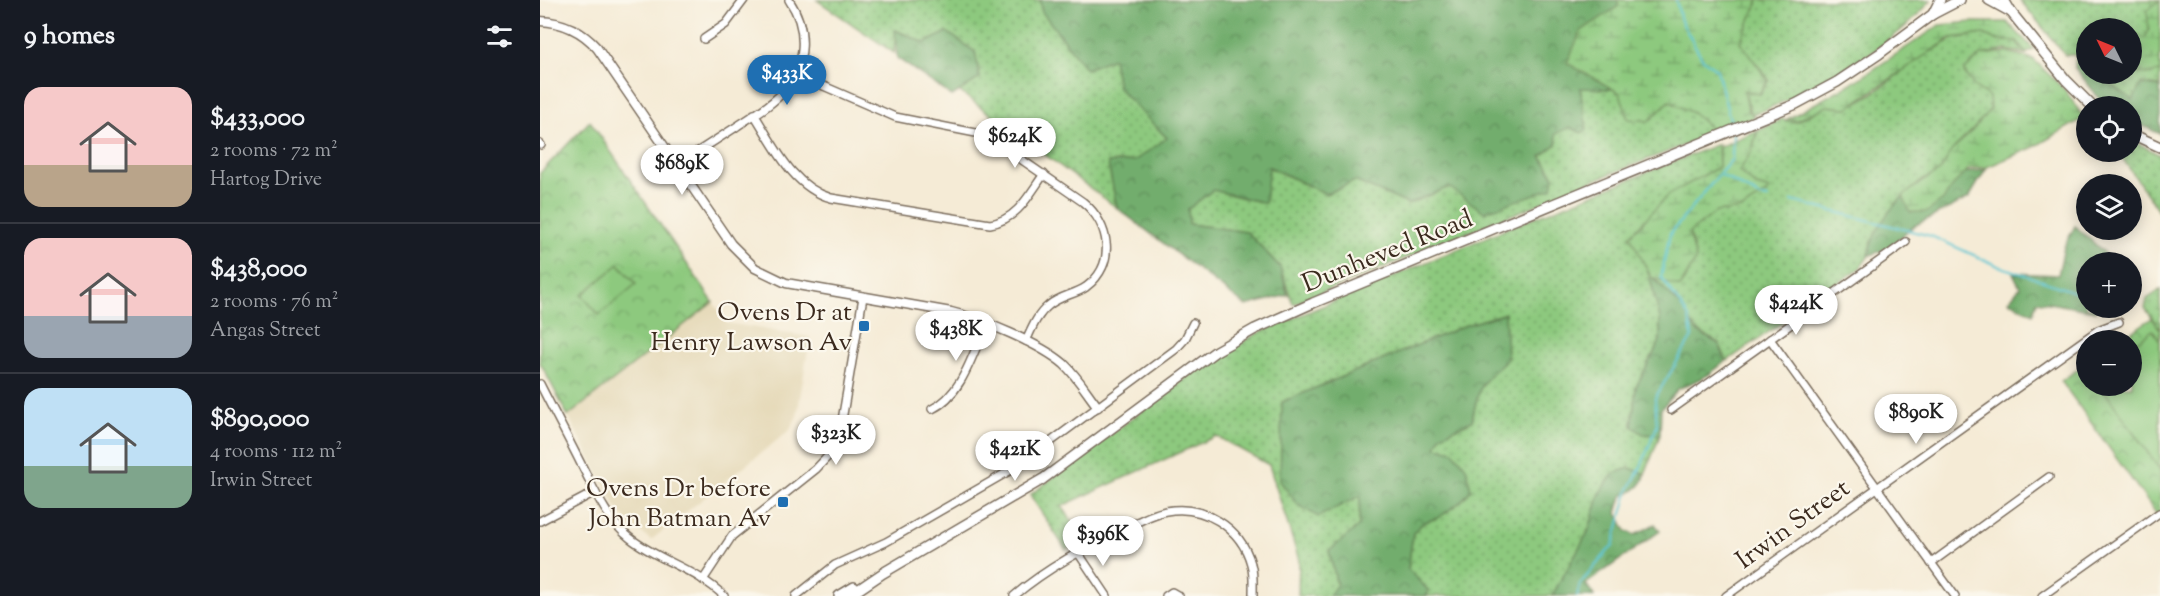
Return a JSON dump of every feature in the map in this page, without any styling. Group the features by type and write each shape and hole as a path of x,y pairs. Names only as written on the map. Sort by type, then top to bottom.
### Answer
{"main road":[{"name":"Dunheved Road","path":"1933,14 1940,0"},
{"name":"Dunheved Road","path":"849,596 883,573 1043,479 1198,363 1255,329 1324,298 1796,104 1837,82 1933,14 1960,0"},
{"path":"1989,0 2011,12"},
{"path":"2004,0 2011,12 2066,80 2082,96"},
{"path":"2142,139 2160,147"},
{"name":"Dunheved Road","path":"839,596 869,578 883,573"}],"street":[{"path":"704,39 726,24 744,0"},
{"path":"677,165 779,96 796,74 801,59 802,35 798,17 789,0"},
{"path":"540,21 572,28 597,48 731,244 755,268 786,283 951,312 986,324 1048,352 1065,365 1098,407"},
{"path":"796,74 891,116 986,135 1044,174 1095,213 1103,228 1106,251 1102,265 1093,280 1080,290 1047,306 1036,320 1026,341"},
{"path":"754,114 800,181 816,193 831,198 990,224 1006,219 1016,212 1044,174"},
{"path":"1671,410 1906,242"},
{"path":"703,580 736,533 816,469 830,454 841,426 863,297"},
{"name":"Irwin Street","path":"1726,596 2098,330 2119,322"},
{"path":"796,596 835,565 882,544 1018,466 1176,349 1185,339 1193,323"},
{"path":"932,409 945,401 961,380 986,324"},
{"path":"1770,339 1955,596"},
{"path":"540,384 595,492 606,511 627,536 703,580 724,596"},
{"path":"1931,563 2049,477"},
{"path":"540,521 595,492"},
{"path":"1014,596 1077,551 1158,513 1175,510 1198,512 1227,526 1242,544 1252,570 1253,596"},
{"path":"2042,596 2159,513"},
{"path":"1077,551 1107,596"},
{"path":"1166,596 1172,592 1179,596"}],"shaded area":[{"path":"713,302 727,323 810,337 797,416 790,430 651,540 631,525 616,507 568,416"}],"green space":[{"path":"817,0 1040,0 1042,12 1113,57 1118,88 1168,139 1134,161 1108,163 1117,208 959,91 980,78 975,52 947,32 925,43 896,30 894,53"},
{"path":"1040,0 1702,0 1613,89 1580,88 1587,130 1581,133 1570,127 1556,134 1557,144 1541,156 1554,177 1552,188 1484,212 1449,187 1408,204 1355,181 1326,194 1269,167 1265,203 1213,190 1188,209 1189,224 1247,232 1280,267 1288,295 1246,306 1117,208 1108,163 1134,161 1167,138 1118,88 1113,58 1086,69 1042,12"},
{"path":"1617,0 1759,0 1740,42 1768,80 1759,94 1744,90 1748,109 1754,117 1716,133 1695,114 1669,101 1649,121 1628,119 1620,93 1567,63 1581,31 1619,6"},
{"path":"1758,0 1931,0 1915,18 1873,52 1825,81 1753,115 1744,90 1760,94 1769,80 1740,43"},
{"path":"2020,0 2160,0 2160,86 2142,83 2142,18 2076,18 2076,55 2065,55"},
{"path":"2160,1 2160,72 2142,73 2142,37 2145,38 2149,30 2147,11"},
{"path":"2007,22 2034,49 2026,54 2017,41 1999,41 1984,34 1951,38 1847,108 1827,106 1797,120 1784,121 1862,77 1940,25"},
{"path":"895,30 925,43 947,32 975,52 980,78 952,96 897,58"},
{"path":"1983,34 1999,41 2016,41 2026,54 2006,50 1981,55 1964,73 1973,84 1989,95 1991,111 1954,149 1941,172 1923,180 1895,204 1871,243 1868,257 1860,268 1727,361 1719,343 1695,330 1681,308 1652,276 1680,287 1696,259 1689,232 1716,211 1742,209 1770,190 1756,186 1738,170 1750,154 1758,131 1782,119 1796,122 1826,106 1847,108 1875,92 1919,58 1953,39"},
{"path":"2008,52 2033,59 2065,90 2076,106 2076,123 2034,147 1987,167 1969,169 1943,200 1927,212 1910,212 1903,196 1940,171 1953,149 1990,109 1989,97 1974,86 1964,71 1981,55"},
{"path":"2088,84 2111,84 2127,96 2097,96"},
{"path":"2111,84 2141,84 2135,96 2127,96"},
{"path":"2141,84 2160,87 2160,134 2142,126 2142,96 2135,96"},
{"path":"1580,88 1613,89 1649,121 1669,101 1695,114 1716,133 1558,194 1558,196 1293,304 1280,267 1247,232 1189,224 1188,209 1213,190 1264,203 1268,167 1326,194 1355,181 1408,204 1449,187 1554,177 1541,156 1557,144 1555,134 1570,127 1581,132 1583,105"},
{"path":"590,121 713,302 568,416 540,362 540,173"},
{"path":"1757,130 1751,153 1739,171 1756,186 1770,190 1742,209 1716,212 1689,233 1696,259 1680,287 1651,277 1630,236 1668,195 1719,167 1719,147"},
{"path":"1718,144 1719,167 1668,195 1632,236 1649,274 1660,318 1660,341 1636,387 1632,426 1660,435 1645,474 1630,468 1614,473 1601,491 1588,532 1552,596 1427,596 1428,590 1408,570 1413,533 1424,522 1438,518 1460,502 1471,490 1461,461 1452,453 1435,447 1441,435 1472,421 1476,400 1482,386 1491,373 1507,359 1505,314 1466,325 1282,402 1360,495 1359,526 1329,551 1337,585 1329,596 1298,596 1299,560 1269,465 1216,436 1062,506 1083,538 1066,550 1030,495 1195,371 1256,334 1508,228"},
{"path":"2142,145 2160,155 2160,213 2142,187 2142,174 2133,174 2125,162 2142,162"},
{"path":"1986,169 1969,198 1914,226 1888,248 1868,256 1881,224 1895,205 1912,189 1935,179"},
{"path":"2075,226 2076,240 2091,240 2104,252 2076,252 2076,308 2037,301 2033,314 2009,301 2020,287 2013,273 2058,275 2064,247"},
{"path":"619,264 636,284 599,315 582,295"},
{"path":"1649,274 1684,309 1696,331 1719,344 1726,361 1708,375 1678,389 1661,409 1660,435 1643,434 1632,426 1636,387 1660,341 1660,318"},
{"path":"2160,290 2160,329 2145,308 2147,299"},
{"path":"1505,313 1507,359 1491,373 1482,386 1476,400 1472,421 1441,435 1436,447 1453,451 1466,467 1471,490 1460,502 1438,518 1424,522 1413,533 1408,569 1428,590 1427,596 1329,596 1337,584 1329,551 1359,526 1360,496 1318,517 1297,504 1280,481 1282,402 1466,325"},
{"path":"2152,318 2160,329 2160,519 2061,381 2076,371 2076,396 2142,396 2142,330 2135,330"},
{"path":"2153,330 2160,341 2160,470 2108,396 2142,396 2142,338"},
{"path":"1630,468 1645,474 1643,482 1630,493 1622,496 1617,513 1626,531 1635,535 1655,524 1660,531 1586,584 1594,596 1552,596 1588,532 1601,491 1614,473"}],"waterway":[{"path":"1676,0 1681,21 1702,58 1717,70 1732,127"},
{"path":"1577,596 1580,584 1613,545 1629,489 1640,469 1657,426 1655,398 1692,337 1689,317 1661,277 1670,234 1732,159 1733,132"},
{"path":"1721,175 1761,197 1768,198"},
{"path":"1792,201 1931,236 1996,265 2076,293"}],"place":[{"name":"Ovens Dr at Henry Lawson Av","path":"864,326"},
{"name":"Ovens Dr before John Batman Av","path":"783,502"}]}
